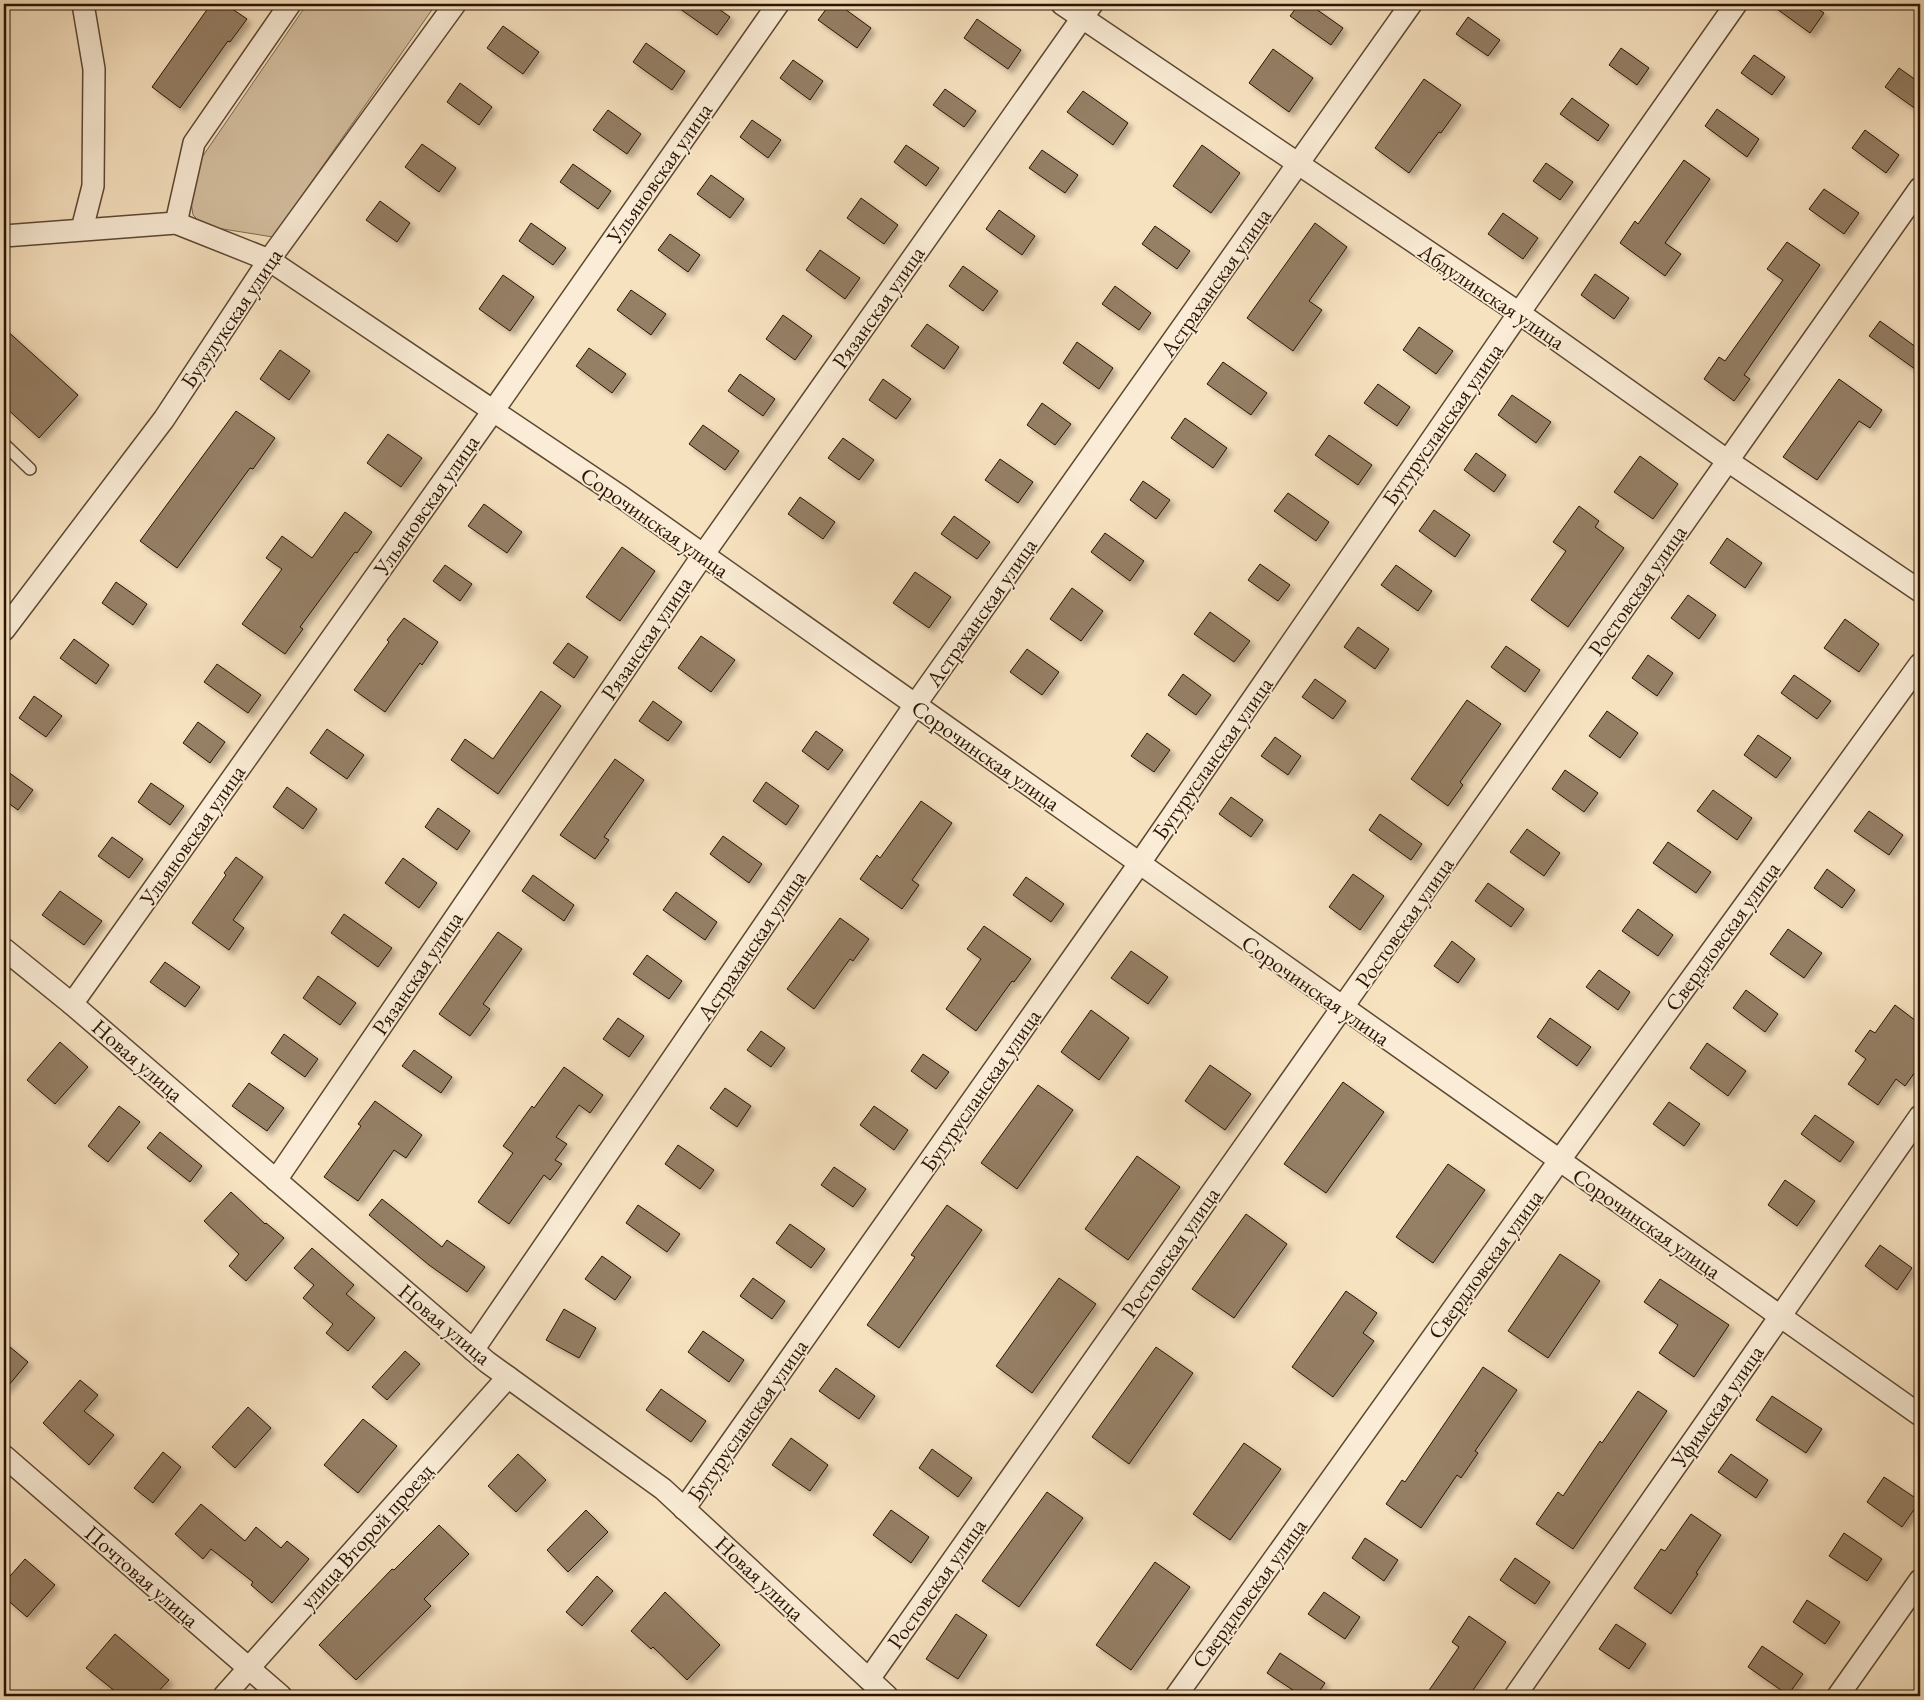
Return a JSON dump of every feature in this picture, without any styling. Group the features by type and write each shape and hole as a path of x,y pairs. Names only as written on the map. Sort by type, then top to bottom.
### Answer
{"street":[{"path":"82,229 93,186 94,69 83,4"},
{"path":"176,223 194,143 290,4"},
{"name":"Бузулукская улица","path":"4,630 164,419 269,260 455,4"},
{"name":"Ульяновская улица","path":"72,1004 493,411 778,4"},
{"name":"Абдулинская улица","path":"1062,4 1087,11 1298,164 1519,313 1728,461 1920,591"},
{"name":"Астраханская улица","path":"473,1350 915,706 1411,4"},
{"name":"Бугурусланская улица","path":"684,1509 1139,864 1519,313 1736,4"},
{"name":"Рязанская улица","path":"276,1180 703,555 1087,11"},
{"name":"Ростовская улица","path":"869,1679 1920,188"},
{"name":"Сорочинская улица","path":"4,236 176,223 269,260 623,498 1920,1415"},
{"name":"Свердловская улица","path":"1176,1696 1559,1160 1920,664"},
{"name":"Новая улица","path":"4,949 72,1004 473,1350 663,1489 888,1696"},
{"name":"Уфимская улица","path":"1515,1696 1920,1116"},
{"name":"улица Второй проезд","path":"224,1696 508,1377"},
{"name":"Почтовая улица","path":"4,1456 281,1696"},
{"path":"1838,1696 1920,1580"}],"lane":[{"path":"4,444 30,469"}],"shaded area":[{"path":"307,4 436,4 273,237 204,226 193,215 190,195 198,163"}],"building":[{"path":"211,4 225,4 247,19 230,42 228,41 180,108 152,87"},
{"path":"673,4 712,4 730,17 717,35"},
{"path":"830,4 838,4 871,28 857,48 818,20"},
{"path":"1299,4 1309,4 1343,28 1331,45 1290,16"},
{"path":"1770,4 1811,4 1824,13 1810,33"},
{"path":"1468,17 1500,40 1488,56 1456,34"},
{"path":"977,19 1021,50 1008,69 964,38"},
{"path":"503,26 539,52 523,74 487,48"},
{"path":"646,43 685,71 672,90 633,62"},
{"path":"1621,48 1649,68 1637,85 1609,65"},
{"path":"1273,49 1313,78 1289,112 1249,83"},
{"path":"1754,55 1785,77 1772,95 1741,73"},
{"path":"793,60 823,81 810,100 780,78"},
{"path":"1899,68 1920,83 1920,112 1885,87"},
{"path":"1424,79 1461,105 1409,173 1375,148"},
{"path":"460,83 492,107 479,125 447,102"},
{"path":"945,89 976,111 964,127 933,105"},
{"path":"1083,91 1128,123 1113,145 1067,112"},
{"path":"1572,98 1609,125 1598,141 1560,114"},
{"path":"1717,109 1759,139 1747,157 1705,126"},
{"path":"608,110 641,134 627,154 593,130"},
{"path":"752,120 781,140 768,158 740,137"},
{"path":"1865,130 1899,155 1886,173 1852,148"},
{"path":"422,144 456,168 439,192 405,167"},
{"path":"906,145 939,168 926,186 894,162"},
{"path":"1202,145 1240,173 1211,213 1173,186"},
{"path":"1042,150 1078,175 1065,193 1029,168"},
{"path":"1684,160 1710,179 1665,243 1681,254 1665,276 1620,243 1635,221 1638,224"},
{"path":"1546,163 1573,182 1560,200 1533,181"},
{"path":"573,164 611,191 598,209 560,182"},
{"path":"711,175 744,199 730,218 697,194"},
{"path":"1824,189 1859,213 1844,234 1809,209"},
{"path":"861,198 898,225 884,244 847,218"},
{"path":"380,201 410,223 397,242 366,220"},
{"path":"999,210 1035,236 1022,255 986,229"},
{"path":"1503,213 1538,238 1523,259 1488,234"},
{"path":"531,223 566,248 553,265 519,241"},
{"path":"1315,223 1347,247 1309,301 1322,310 1293,351 1247,318"},
{"path":"1155,226 1190,251 1177,269 1142,244"},
{"path":"670,234 700,255 688,272 658,250"},
{"path":"1787,242 1820,265 1744,375 1750,379 1734,401 1704,379 1719,357 1725,361 1783,280 1767,269"},
{"path":"820,250 860,278 845,299 806,270"},
{"path":"963,266 998,291 983,311 949,286"},
{"path":"1595,274 1629,298 1614,319 1581,295"},
{"path":"503,275 534,297 510,331 479,309"},
{"path":"1115,286 1151,313 1139,330 1102,304"},
{"path":"631,290 666,314 651,335 617,310"},
{"path":"783,315 812,336 795,360 766,339"},
{"path":"1880,321 1920,350 1919,372 1869,336"},
{"path":"927,324 959,347 944,369 911,346"},
{"path":"1419,327 1453,351 1436,374 1403,350"},
{"path":"4,328 78,395 39,438 4,406"},
{"path":"1077,342 1113,368 1099,389 1063,363"},
{"path":"589,348 626,374 612,393 576,366"},
{"path":"280,350 310,371 289,400 260,379"},
{"path":"1223,362 1267,393 1251,415 1207,384"},
{"path":"740,374 775,399 763,416 728,391"},
{"path":"883,379 911,399 896,419 869,400"},
{"path":"1839,379 1882,410 1870,428 1859,421 1817,480 1783,457"},
{"path":"1378,384 1410,407 1397,426 1364,403"},
{"path":"1512,395 1551,422 1536,443 1498,415"},
{"path":"1042,403 1071,424 1055,445 1027,425"},
{"path":"236,411 275,438 253,469 250,468 177,568 140,541"},
{"path":"1185,418 1227,448 1213,468 1171,438"},
{"path":"703,425 739,451 725,470 689,444"},
{"path":"388,434 422,458 401,487 367,463"},
{"path":"1329,435 1372,465 1358,485 1315,455"},
{"path":"843,438 874,460 859,480 828,458"},
{"path":"1476,453 1506,475 1494,492 1464,470"},
{"path":"1640,456 1678,484 1653,519 1614,492"},
{"path":"1000,459 1033,482 1018,503 985,480"},
{"path":"1143,481 1170,500 1156,519 1130,500"},
{"path":"1288,493 1329,522 1316,541 1274,511"},
{"path":"800,497 835,522 823,539 788,514"},
{"path":"484,504 522,532 507,553 468,526"},
{"path":"1579,506 1599,521 1595,527 1624,548 1568,627 1531,600 1566,551 1553,542"},
{"path":"1434,510 1470,535 1455,557 1419,531"},
{"path":"345,512 372,532 300,627 303,629 285,654 242,624 282,569 266,558 282,536 312,558"},
{"path":"954,516 990,542 977,559 941,534"},
{"path":"1105,533 1144,561 1130,581 1091,552"},
{"path":"1727,538 1762,563 1745,588 1710,563"},
{"path":"622,547 655,571 620,621 586,597"},
{"path":"1260,564 1290,585 1278,601 1248,580"},
{"path":"445,565 472,584 460,601 433,581"},
{"path":"1396,565 1432,591 1418,611 1381,585"},
{"path":"915,572 951,597 929,628 893,603"},
{"path":"116,582 147,604 133,625 102,603"},
{"path":"1072,588 1103,611 1081,641 1050,619"},
{"path":"1688,595 1716,615 1699,639 1671,618"},
{"path":"1210,612 1250,641 1234,662 1194,634"},
{"path":"404,618 438,642 422,665 420,663 385,712 354,690"},
{"path":"1845,619 1879,644 1859,672 1824,648"},
{"path":"1358,627 1389,649 1375,669 1344,647"},
{"path":"701,636 735,660 711,692 678,668"},
{"path":"74,639 109,665 96,684 60,658"},
{"path":"568,643 588,657 574,678 553,663"},
{"path":"1506,646 1540,670 1525,692 1491,667"},
{"path":"1027,649 1059,672 1042,695 1010,672"},
{"path":"1648,655 1673,673 1657,696 1632,678"},
{"path":"217,664 261,695 248,713 204,682"},
{"path":"1183,674 1211,695 1196,715 1168,695"},
{"path":"1794,675 1831,701 1817,719 1781,693"},
{"path":"1315,679 1346,701 1333,719 1302,697"},
{"path":"541,691 561,706 498,794 451,760 465,739 493,759"},
{"path":"34,696 62,716 46,737 19,718"},
{"path":"1467,700 1501,724 1460,782 1463,785 1448,806 1411,779"},
{"path":"653,701 682,722 668,741 639,721"},
{"path":"1607,711 1638,733 1620,758 1589,736"},
{"path":"198,722 225,742 210,763 183,743"},
{"path":"327,729 364,755 347,779 310,753"},
{"path":"816,731 843,750 828,770 802,751"},
{"path":"1147,733 1170,750 1154,772 1131,756"},
{"path":"1758,735 1791,758 1776,778 1744,755"},
{"path":"1275,737 1301,756 1288,775 1261,756"},
{"path":"615,759 644,780 604,837 609,840 595,859 560,835"},
{"path":"4,769 33,790 18,810 4,800"},
{"path":"1565,770 1598,793 1584,812 1552,789"},
{"path":"766,782 799,806 786,825 753,801"},
{"path":"151,783 184,806 170,825 138,802"},
{"path":"287,787 317,809 303,829 273,807"},
{"path":"1713,790 1752,818 1737,840 1697,811"},
{"path":"1231,797 1263,820 1251,837 1219,814"},
{"path":"921,801 952,823 912,880 919,885 902,909 860,879 877,855 880,858"},
{"path":"438,808 470,831 457,850 425,827"},
{"path":"1869,811 1903,835 1889,855 1854,831"},
{"path":"1380,814 1422,844 1411,860 1369,830"},
{"path":"1527,829 1560,853 1544,876 1510,852"},
{"path":"723,836 762,864 749,883 710,854"},
{"path":"112,837 143,859 129,878 98,856"},
{"path":"1668,842 1711,872 1696,893 1653,863"},
{"path":"236,857 263,877 233,920 244,928 229,950 192,923 226,875 224,873"},
{"path":"403,858 437,883 419,908 385,883"},
{"path":"1827,869 1855,890 1842,908 1814,888"},
{"path":"1353,874 1384,896 1360,930 1329,907"},
{"path":"533,875 574,905 564,921 522,891"},
{"path":"1026,877 1064,904 1051,922 1013,895"},
{"path":"1488,883 1524,909 1511,927 1475,901"},
{"path":"60,891 102,921 84,945 42,915"},
{"path":"676,892 717,922 705,940 663,910"},
{"path":"1638,909 1673,935 1658,956 1622,931"},
{"path":"344,914 392,948 378,967 331,933"},
{"path":"840,918 869,939 853,961 850,959 814,1009 787,989"},
{"path":"984,926 1031,959 1014,982 1012,981 976,1031 946,1009 981,959 967,949"},
{"path":"1788,929 1822,953 1804,978 1770,954"},
{"path":"498,932 522,949 483,1004 490,1009 470,1036 439,1014"},
{"path":"1452,941 1475,959 1458,983 1434,966"},
{"path":"1131,951 1168,977 1148,1004 1111,978"},
{"path":"647,955 682,981 669,999 633,974"},
{"path":"165,962 200,987 185,1007 150,982"},
{"path":"1599,970 1630,992 1618,1010 1586,987"},
{"path":"318,976 356,1003 340,1025 303,998"},
{"path":"1746,990 1778,1014 1765,1032 1733,1008"},
{"path":"1895,1005 1920,1024 1920,1065 1905,1086 1896,1079 1878,1105 1848,1084 1866,1059 1855,1051 1870,1030 1875,1033"},
{"path":"1091,1010 1129,1038 1099,1080 1061,1052"},
{"path":"618,1018 644,1036 629,1057 603,1039"},
{"path":"1550,1018 1591,1047 1577,1066 1537,1037"},
{"path":"761,1031 785,1048 771,1067 747,1050"},
{"path":"284,1034 318,1059 305,1077 271,1053"},
{"path":"60,1042 88,1067 55,1104 27,1080"},
{"path":"1707,1043 1746,1071 1728,1096 1690,1068"},
{"path":"414,1050 452,1077 441,1093 402,1066"},
{"path":"923,1054 949,1072 936,1089 911,1071"},
{"path":"1210,1065 1251,1094 1225,1130 1185,1101"},
{"path":"564,1067 603,1095 590,1113 579,1105 556,1137 567,1144 555,1160 562,1164 550,1180 544,1175 509,1224 478,1202 513,1153 503,1146"},
{"path":"1343,1082 1384,1112 1326,1193 1284,1164"},
{"path":"249,1083 284,1108 267,1131 232,1106"},
{"path":"1038,1085 1073,1110 1017,1189 981,1163"},
{"path":"725,1088 751,1106 737,1127 710,1108"},
{"path":"375,1101 422,1135 406,1158 394,1150 358,1201 324,1177 361,1126 358,1124"},
{"path":"1669,1102 1700,1124 1684,1146 1653,1124"},
{"path":"119,1106 140,1122 108,1162 88,1146"},
{"path":"874,1106 908,1130 894,1150 860,1125"},
{"path":"1815,1115 1854,1142 1840,1162 1801,1134"},
{"path":"160,1132 202,1166 190,1182 147,1148"},
{"path":"678,1145 714,1170 700,1189 665,1164"},
{"path":"1137,1156 1180,1187 1128,1260 1085,1229"},
{"path":"1448,1164 1485,1190 1433,1263 1396,1237"},
{"path":"834,1167 866,1189 853,1207 821,1185"},
{"path":"1785,1180 1815,1201 1797,1226 1768,1205"},
{"path":"231,1192 265,1224 284,1238 246,1281 229,1266 239,1254 204,1221"},
{"path":"382,1199 442,1247 447,1240 485,1267 467,1292 429,1265 369,1215"},
{"path":"638,1205 680,1234 667,1252 626,1223"},
{"path":"947,1205 982,1230 899,1348 867,1325 915,1257 911,1255"},
{"path":"1246,1214 1287,1244 1234,1318 1192,1289"},
{"path":"790,1224 825,1249 811,1268 776,1243"},
{"path":"1880,1245 1912,1268 1897,1290 1865,1266"},
{"path":"312,1248 354,1285 346,1294 375,1318 348,1351 326,1333 333,1324 303,1298 314,1285 294,1268"},
{"path":"1560,1254 1600,1281 1548,1358 1508,1331"},
{"path":"602,1256 631,1277 615,1300 585,1279"},
{"path":"753,1278 785,1301 772,1319 740,1296"},
{"path":"1059,1278 1096,1304 1032,1393 996,1366"},
{"path":"1660,1279 1729,1325 1694,1377 1659,1353 1678,1325 1644,1302"},
{"path":"1346,1291 1377,1313 1363,1333 1374,1341 1333,1397 1292,1367"},
{"path":"564,1309 596,1328 579,1358 546,1340"},
{"path":"703,1331 744,1360 729,1382 688,1352"},
{"path":"4,1342 28,1362 4,1391"},
{"path":"1156,1347 1193,1373 1129,1464 1092,1437"},
{"path":"405,1351 420,1364 387,1400 372,1387"},
{"path":"1483,1367 1517,1390 1475,1451 1478,1453 1461,1478 1457,1475 1421,1528 1386,1504 1402,1480 1405,1482"},
{"path":"836,1368 875,1396 859,1419 819,1391"},
{"path":"80,1380 98,1395 84,1411 114,1435 89,1465 43,1423"},
{"path":"661,1389 706,1421 691,1442 646,1410"},
{"path":"1638,1391 1667,1411 1573,1549 1536,1524 1558,1492 1563,1496 1600,1441 1602,1443"},
{"path":"1772,1396 1822,1429 1806,1453 1756,1420"},
{"path":"248,1407 271,1428 235,1468 212,1447"},
{"path":"363,1419 397,1446 358,1493 324,1465"},
{"path":"791,1438 828,1465 810,1491 772,1465"},
{"path":"1244,1443 1281,1469 1230,1540 1193,1514"},
{"path":"932,1449 972,1478 958,1497 919,1468"},
{"path":"163,1452 181,1467 153,1503 134,1488"},
{"path":"518,1454 546,1480 516,1512 488,1486"},
{"path":"1731,1454 1768,1480 1756,1498 1718,1472"},
{"path":"1884,1477 1920,1501 1902,1527 1867,1502"},
{"path":"1047,1492 1083,1518 1019,1607 982,1581"},
{"path":"201,1504 245,1541 256,1527 281,1548 287,1541 309,1559 272,1603 251,1585 253,1582 211,1549 203,1559 175,1534"},
{"path":"586,1510 608,1532 568,1572 547,1550"},
{"path":"891,1510 929,1537 911,1563 873,1535"},
{"path":"1691,1514 1721,1535 1671,1614 1634,1588 1661,1549 1665,1551"},
{"path":"439,1525 469,1554 424,1599 431,1606 356,1680 319,1645 392,1569 394,1570"},
{"path":"1844,1533 1882,1559 1867,1581 1829,1556"},
{"path":"1365,1538 1398,1560 1384,1581 1352,1558"},
{"path":"1515,1558 1550,1582 1535,1604 1500,1580"},
{"path":"25,1559 55,1585 27,1617 4,1597 4,1583"},
{"path":"1155,1562 1190,1587 1131,1670 1096,1645"},
{"path":"597,1576 613,1591 582,1626 566,1612"},
{"path":"665,1592 720,1645 687,1680 653,1647 651,1649 631,1631"},
{"path":"1324,1592 1360,1617 1345,1639 1308,1614"},
{"path":"1807,1600 1840,1622 1825,1644 1793,1622"},
{"path":"956,1614 987,1635 958,1679 926,1659"},
{"path":"1469,1616 1506,1642 1469,1696 1425,1696 1459,1647 1452,1642"},
{"path":"1616,1624 1646,1644 1629,1669 1599,1649"},
{"path":"115,1634 169,1680 154,1696 121,1696 86,1668"},
{"path":"1762,1646 1803,1674 1788,1695 1748,1667"},
{"path":"1280,1653 1325,1683 1316,1696 1302,1696 1267,1673"}]}
